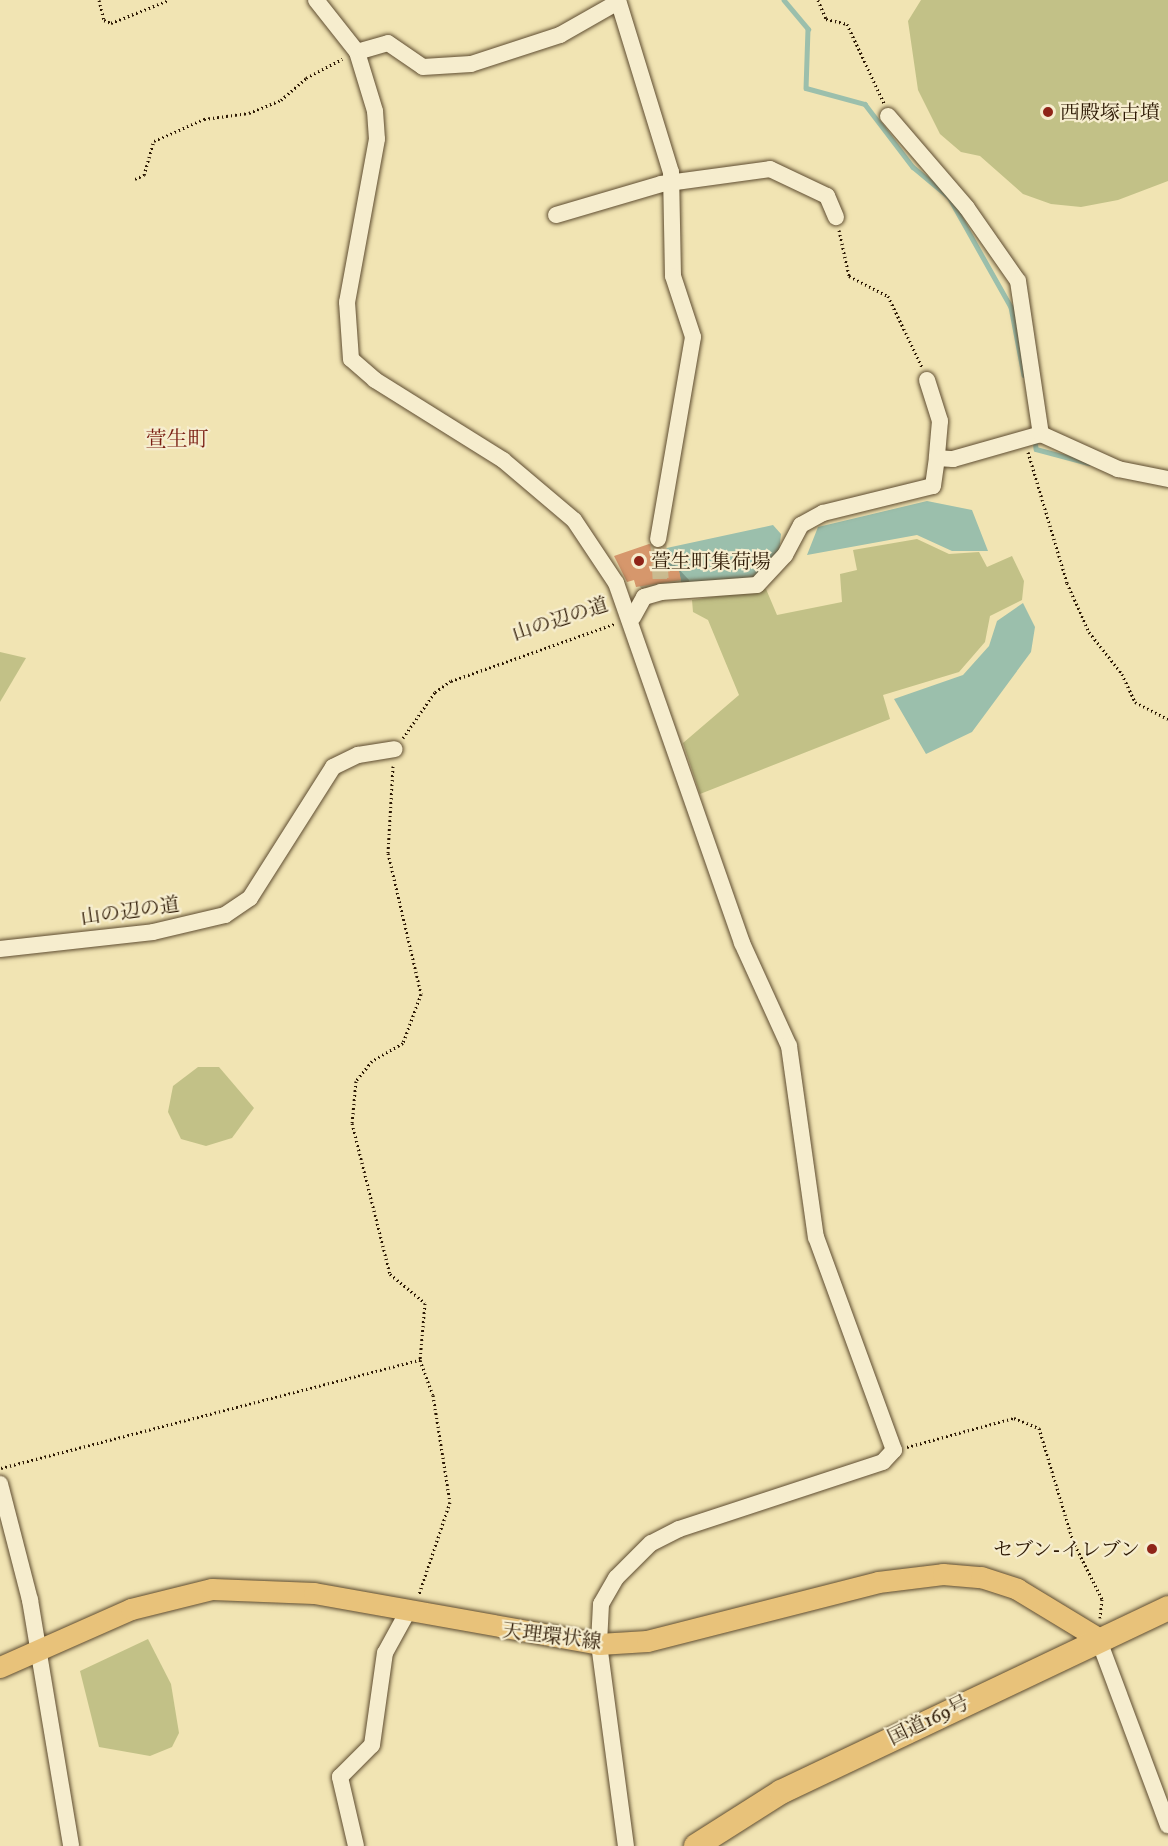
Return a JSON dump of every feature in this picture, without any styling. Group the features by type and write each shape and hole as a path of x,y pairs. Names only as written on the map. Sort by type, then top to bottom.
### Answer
{"highway":[{"name":"国道169号","path":"696,1846 781,1792 1098,1638 1168,1608"}],"main road":[{"name":"天理環状線","path":"0,1667 131,1609 212,1589 314,1593 406,1613 599,1644 647,1641 919,1573 981,1577 1017,1589 1098,1638"}],"street":[{"path":"316,0 357,52 375,111 377,139 347,302 351,359 375,380 502,460 574,520 633,617 741,943 789,1046 816,1237 894,1450 883,1462 651,1543 629,1560 601,1604 599,1644 626,1846"},
{"path":"357,52 388,43 423,67 471,64 560,35 618,1 673,183 673,276 693,337 658,539"},
{"path":"888,116 967,208 1018,281 1041,434"},
{"path":"556,214 673,183 770,169 788,174 827,196 836,217"},
{"path":"927,380 940,421 937,458 953,459 1041,434 1118,468 1168,479"},
{"name":"山の辺の道","path":"633,617 644,597 661,588 757,585 785,555 801,525 832,510 933,486 937,458"},
{"name":"山の辺の道","path":"0,949 153,932 225,915 250,898 333,767 358,755 395,749"},
{"path":"0,1484 30,1600 35,1651 71,1846"},
{"path":"356,1846 340,1777 372,1745 385,1653 406,1613"},
{"path":"1098,1638 1168,1825"}],"path":[{"path":"99,0 104,20 111,23 169,0"},
{"path":"818,0 826,19 847,24 888,116"},
{"path":"135,179 144,175 154,141 204,119 249,113 281,100 306,78 357,52"},
{"path":"836,217 849,276 888,296 927,380"},
{"path":"1024,439 1067,583 1089,632 1122,674 1135,702 1168,719"},
{"name":"山の辺の道","path":"395,749 435,692 451,681 633,617"},
{"path":"395,749 388,853 422,994 403,1043 372,1062 356,1081 352,1123 390,1274 425,1303 420,1360 433,1395 450,1502 426,1581 406,1613"},
{"path":"0,1468 420,1360"},
{"path":"894,1450 1014,1418 1039,1428 1072,1541 1102,1599 1098,1638"}],"shaded area":[{"name":"西殿塚古墳","path":"921,0 1168,0 1168,181 1118,200 1081,207 1051,204 1023,194 980,156 961,152 940,134 918,90 908,21"},
{"path":"927,501 972,510 988,551 952,551 917,535 807,555 818,527"},
{"path":"773,525 781,534 779,553 755,581 682,586 678,567 665,570 662,549"},
{"path":"917,539 949,554 979,552 987,567 1012,556 1024,581 1022,600 990,616 985,642 959,672 883,695 890,719 700,794 683,743 739,695 708,620 693,612 692,600 766,589 777,615 842,602 840,574 857,570 853,550"},
{"path":"1023,603 1035,627 1031,652 972,732 926,754 894,699 963,675 989,646 997,621"},
{"path":"0,652 26,658 0,702"},
{"path":"198,1067 219,1067 254,1108 232,1138 206,1146 181,1139 168,1112 173,1086"},
{"path":"148,1639 171,1684 179,1733 172,1747 150,1756 99,1747 80,1671"}],"building":[{"name":"萱生町集荷場","path":"649,544 662,549 665,570 678,566 681,580 636,587 634,580 627,582 614,556"}],"waterway":[{"path":"784,0 808,29 806,88 865,104 913,167 949,197 1011,307 1024,375"},
{"path":"1035,439 1036,449 1088,463"}],"tunnel":[{"path":"658,539 661,584"}],"place":[{"name":"西殿塚古墳","path":"1048,112"},
{"name":"萱生町集荷場","path":"639,561"},
{"name":"セブン-イレブン","path":"1152,1549"}],"district":[{"name":"萱生町","path":"177,440"}]}
